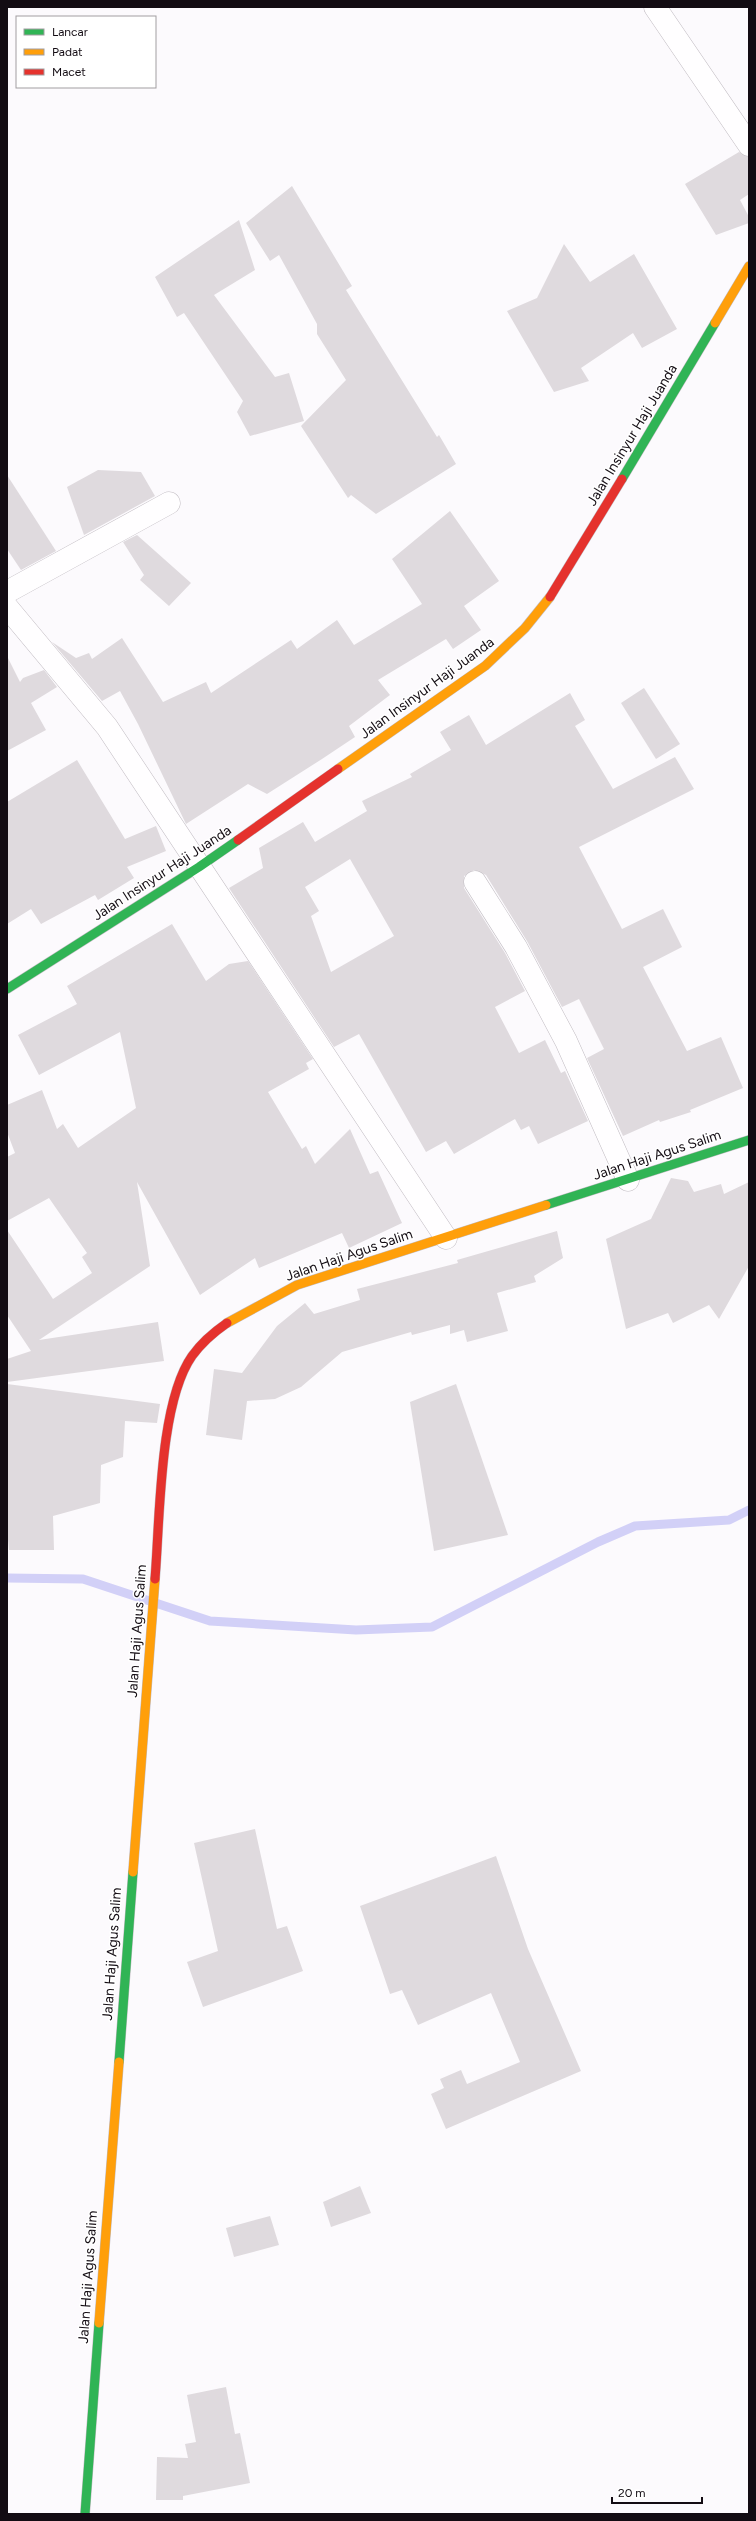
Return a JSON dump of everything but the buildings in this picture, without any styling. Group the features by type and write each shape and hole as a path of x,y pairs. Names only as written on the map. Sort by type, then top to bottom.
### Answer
{"street":[{"path":"655,7 749,145"},
{"name":"Jalan Insinyur Haji Juanda","path":"7,989 199,867 485,666 525,628 549,600 572,564 749,266"},
{"path":"7,592 169,503"},
{"path":"7,608 107,727 446,1238"},
{"path":"475,882 516,947 566,1041 628,1180"},
{"name":"Jalan Haji Agus Salim","path":"85,2514 165,1449 175,1397 182,1373 197,1348 214,1332 234,1318 297,1285 749,1140"}],"waterway":[{"path":"7,1578 83,1579 210,1621 356,1630 432,1627 598,1542 635,1526 729,1520 749,1510"}],"traffic: fast":[{"path":"622,479 715,323"},
{"path":"7,989 199,867 238,840"},
{"path":"546,1205 749,1140"},
{"path":"119,2062 133,1872"},
{"path":"85,2514 99,2323"}],"traffic: slow":[{"path":"715,323 749,266"},
{"path":"338,769 485,666 525,628 550,597"},
{"path":"227,1323 297,1285 546,1205"},
{"path":"133,1872 155,1579"},
{"path":"99,2323 119,2062"}],"traffic: jam":[{"path":"550,597 622,479"},
{"path":"238,840 338,769"},
{"path":"155,1579 163,1463 173,1402 181,1377 192,1356 208,1338 227,1323"}]}
